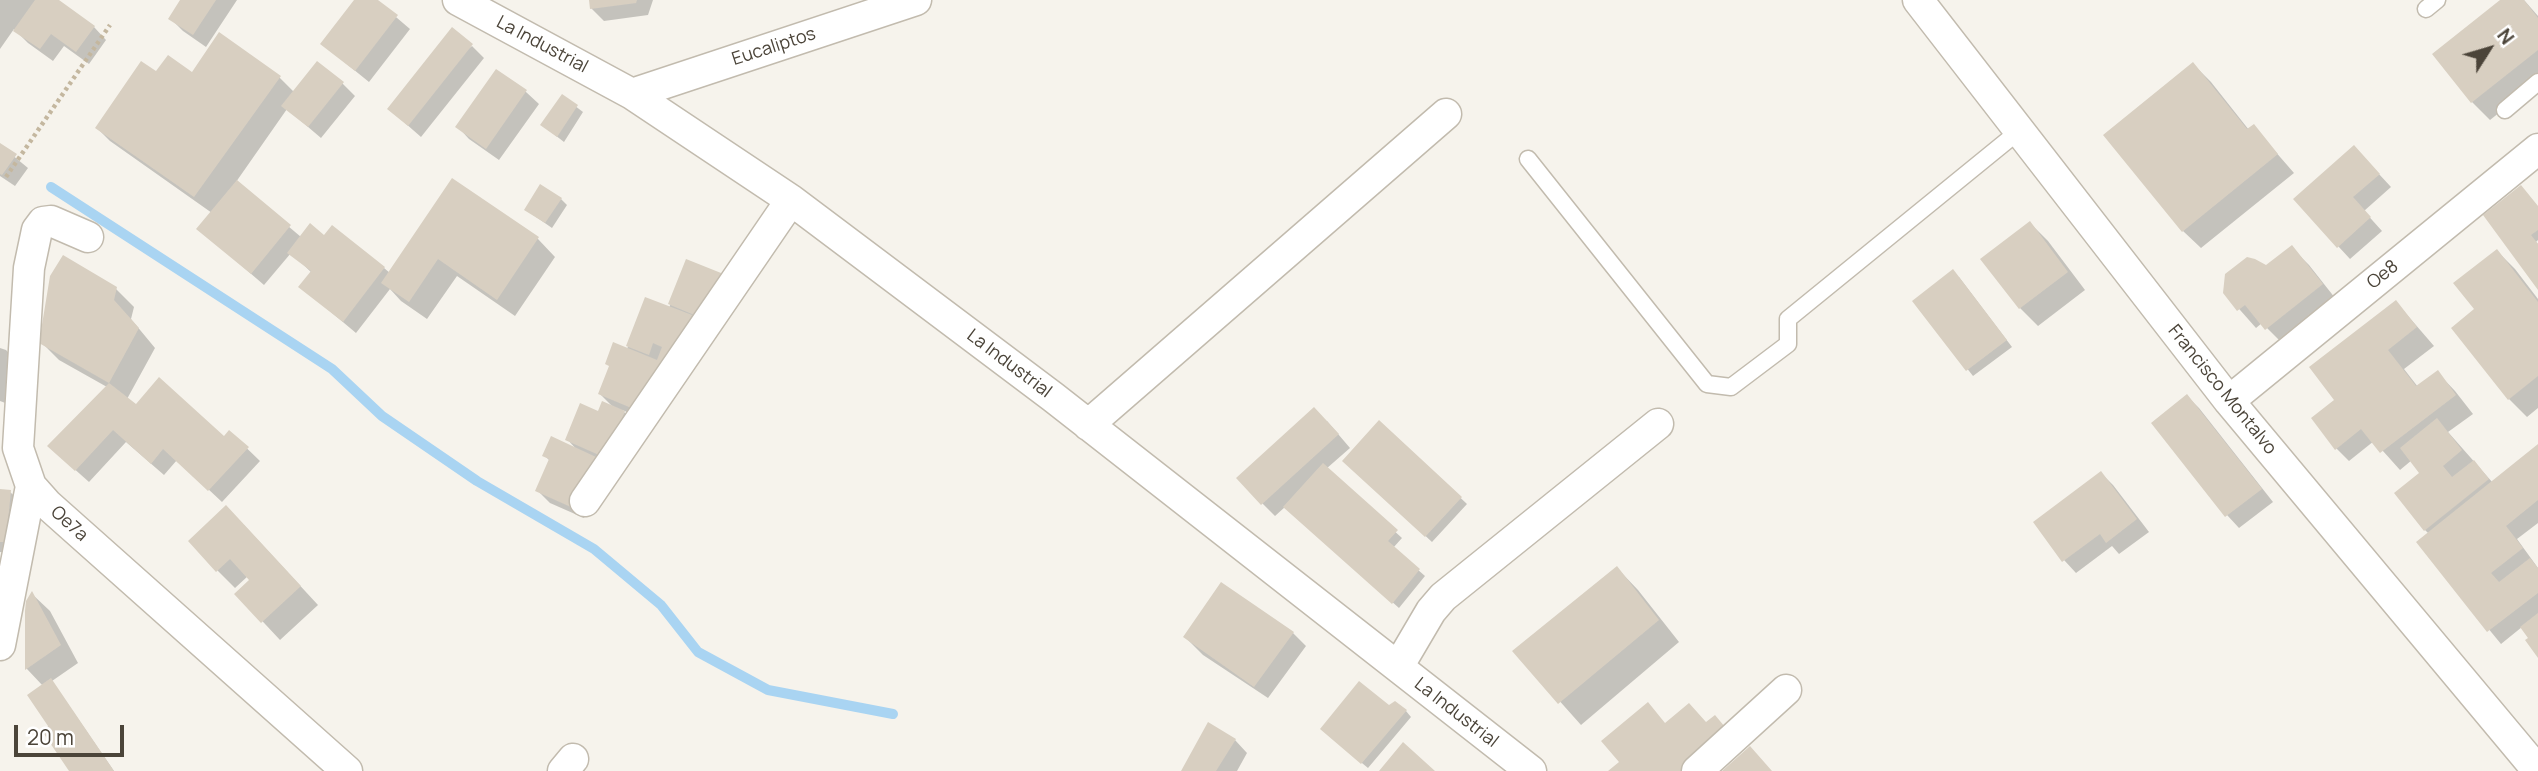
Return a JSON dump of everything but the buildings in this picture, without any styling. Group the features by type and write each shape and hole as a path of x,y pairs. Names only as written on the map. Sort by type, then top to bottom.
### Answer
{"street":[{"name":"La Industrial","path":"458,0 632,94 791,200 1088,425 1531,771"},
{"name":"Eucaliptos","path":"632,94 916,0"},
{"name":"Francisco Montalvo","path":"1918,0 2229,401 2538,771"},
{"path":"1088,425 1446,114"},
{"name":"Oe8","path":"2229,401 2538,149"},
{"path":"586,501 791,200"},
{"name":"Oe7a","path":"88,237 51,221 43,222 37,230 29,268 18,448 31,486 47,504 347,771"},
{"path":"1398,667 1431,611 1443,597 1658,424"},
{"path":"0,645 31,486"},
{"path":"1697,771 1786,690"}],"lane":[{"path":"2505,110 2538,82"},
{"path":"1528,159 1707,384 1731,387 1788,344 1788,319 2019,131"}],"path":[{"path":"6,177 110,25"}],"waterway":[{"path":"51,187 332,369 382,416 477,481 594,549 661,605 698,652 768,690 893,714"}]}
